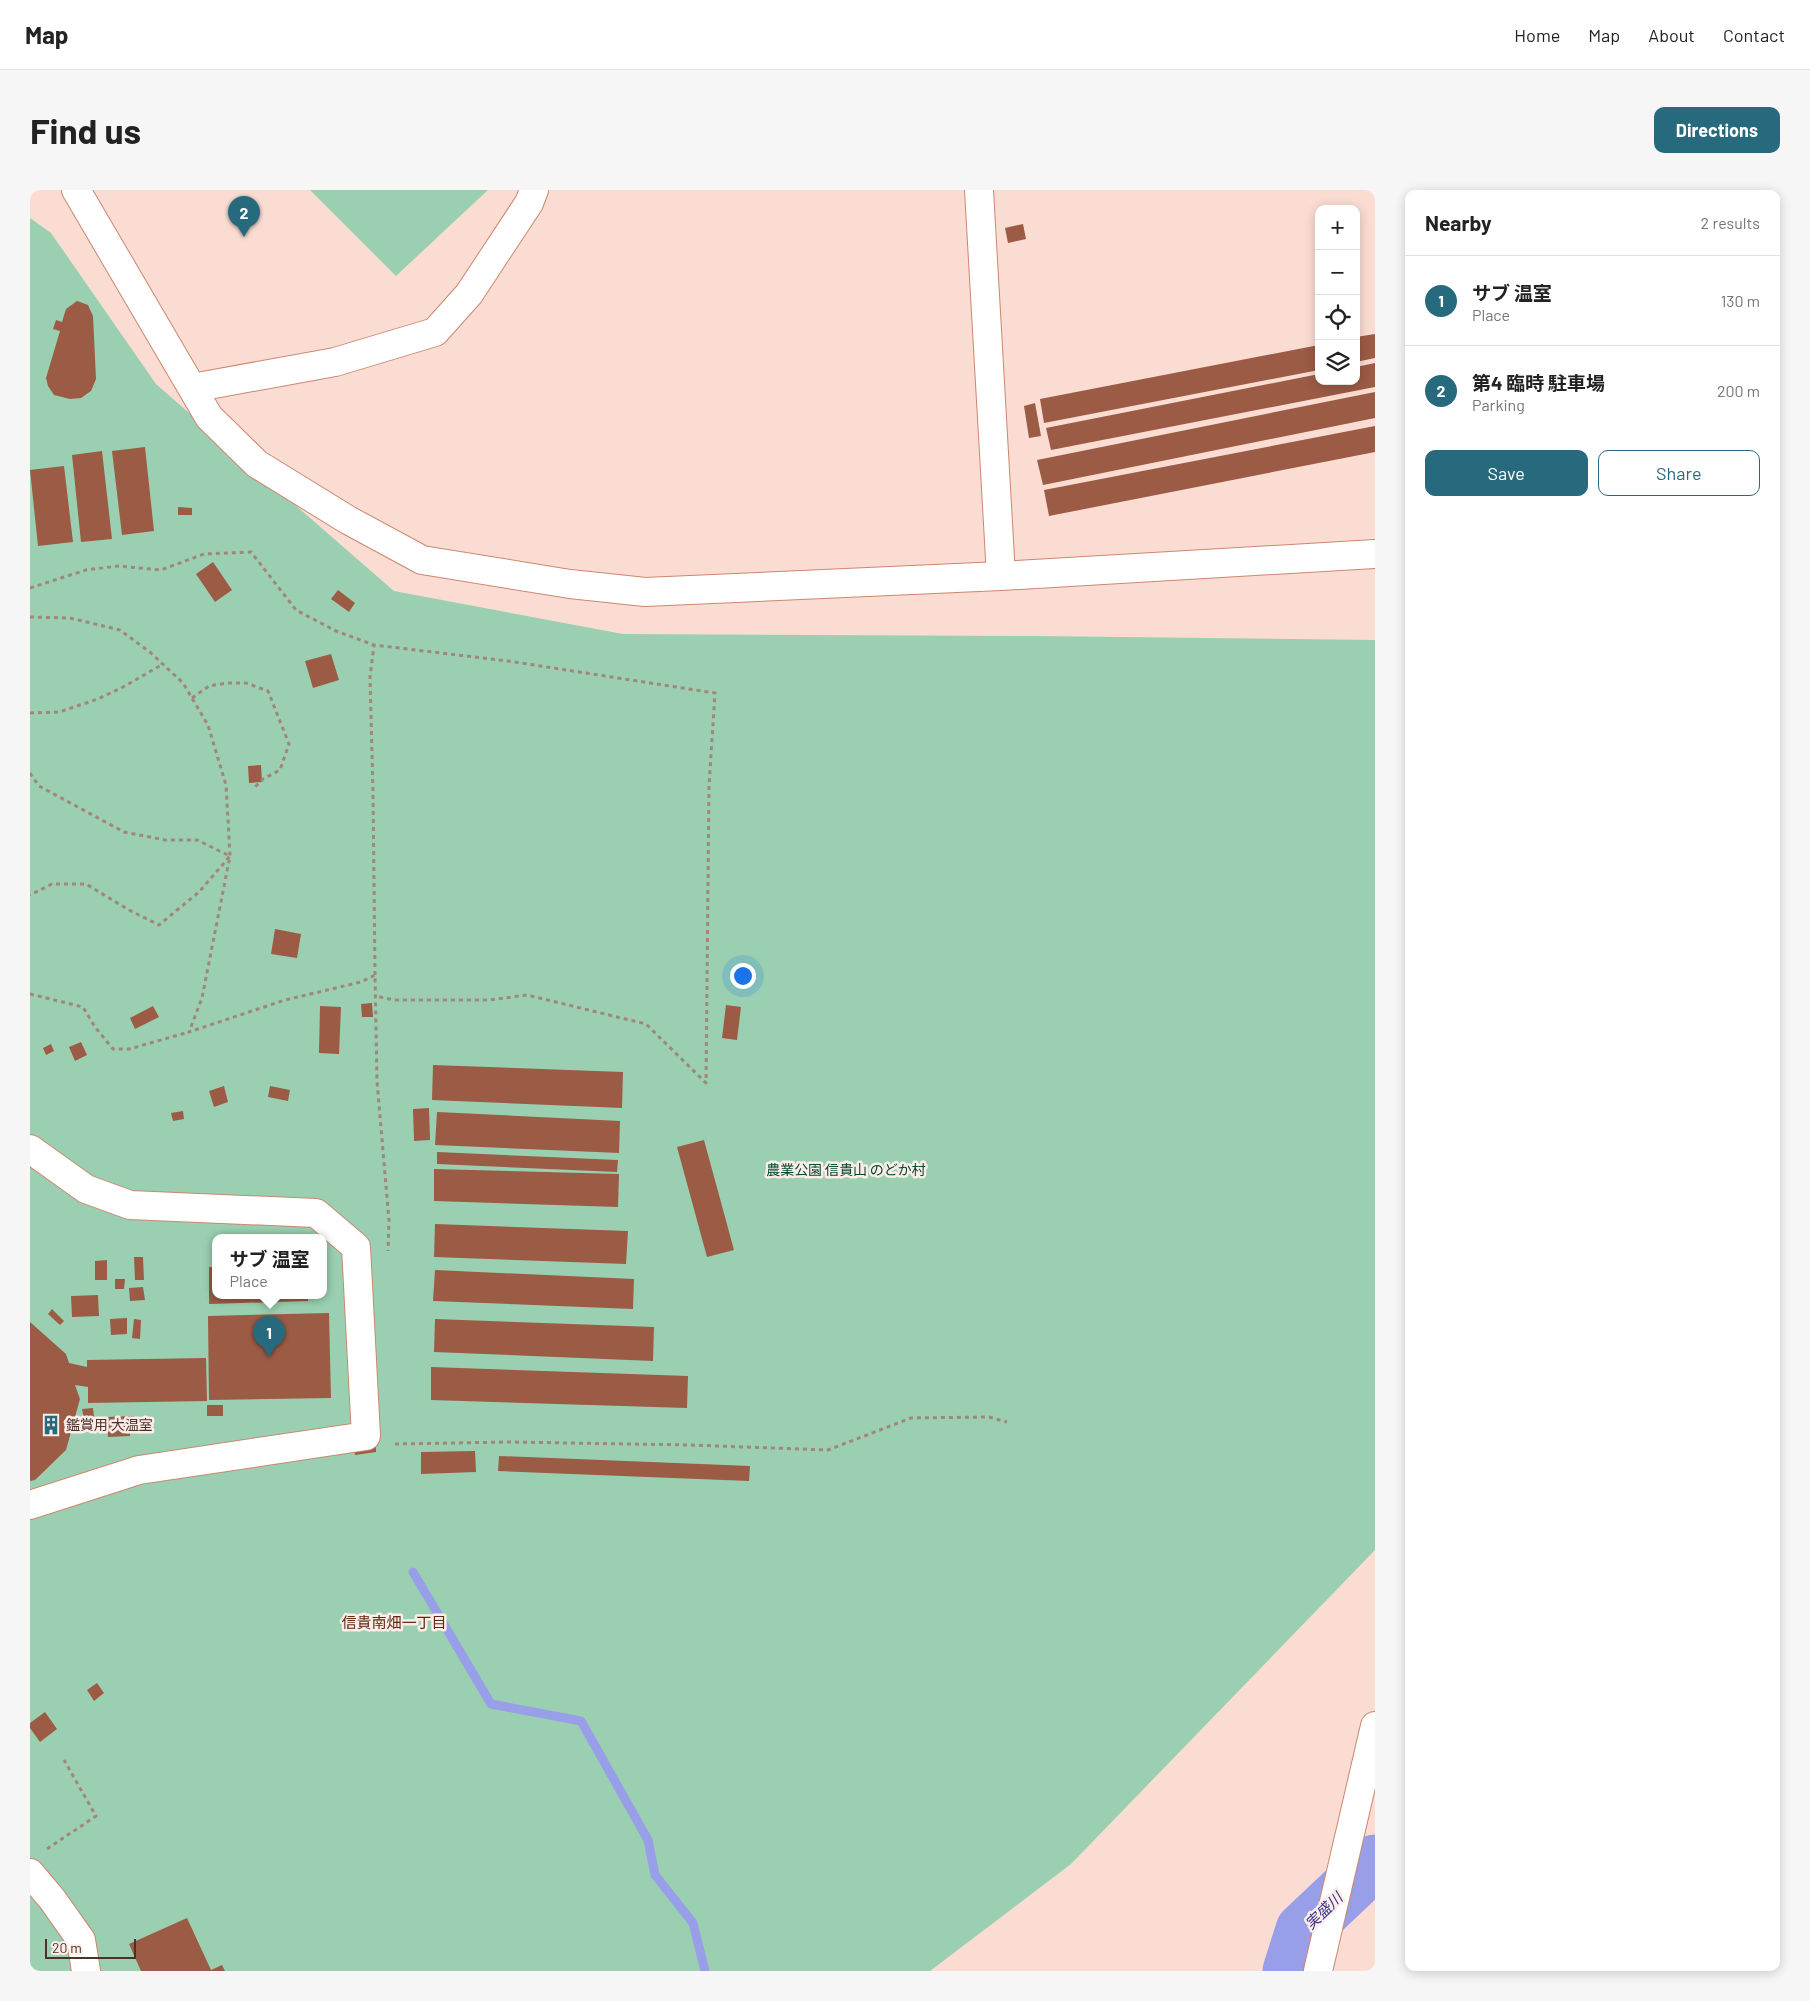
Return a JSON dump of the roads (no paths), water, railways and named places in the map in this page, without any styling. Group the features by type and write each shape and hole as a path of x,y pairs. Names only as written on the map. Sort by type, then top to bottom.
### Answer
{"street":[{"path":"76,190 209,417 257,464 348,520 422,560 570,584 645,592 1001,576 1375,554"},
{"path":"192,388 335,362 436,332 469,294 530,203 534,190"},
{"path":"979,190 1001,576"},
{"path":"30,1149 86,1189 130,1205 316,1213 356,1247 366,1436 139,1470 30,1505"},
{"path":"1318,1971 1375,1726"},
{"path":"30,1873 52,1898 81,1940 86,1971"}],"waterway":[{"path":"413,1572 491,1704 581,1721 648,1840 655,1875 693,1923 705,1971"},
{"name":"実盛川","path":"1290,1971 1303,1930 1375,1862"}],"place":[{"name":"第4 臨時 駐車場","path":"244,237"},
{"name":"サブ 温室","path":"269,1357"},
{"name":"鑑賞用 大温室","path":"51,1425"}],"district":[{"name":"信貴南畑一丁目","path":"394,1623"}],"park label":[{"name":"農業公園 信貴山 のどか村","path":"846,1170"}]}
